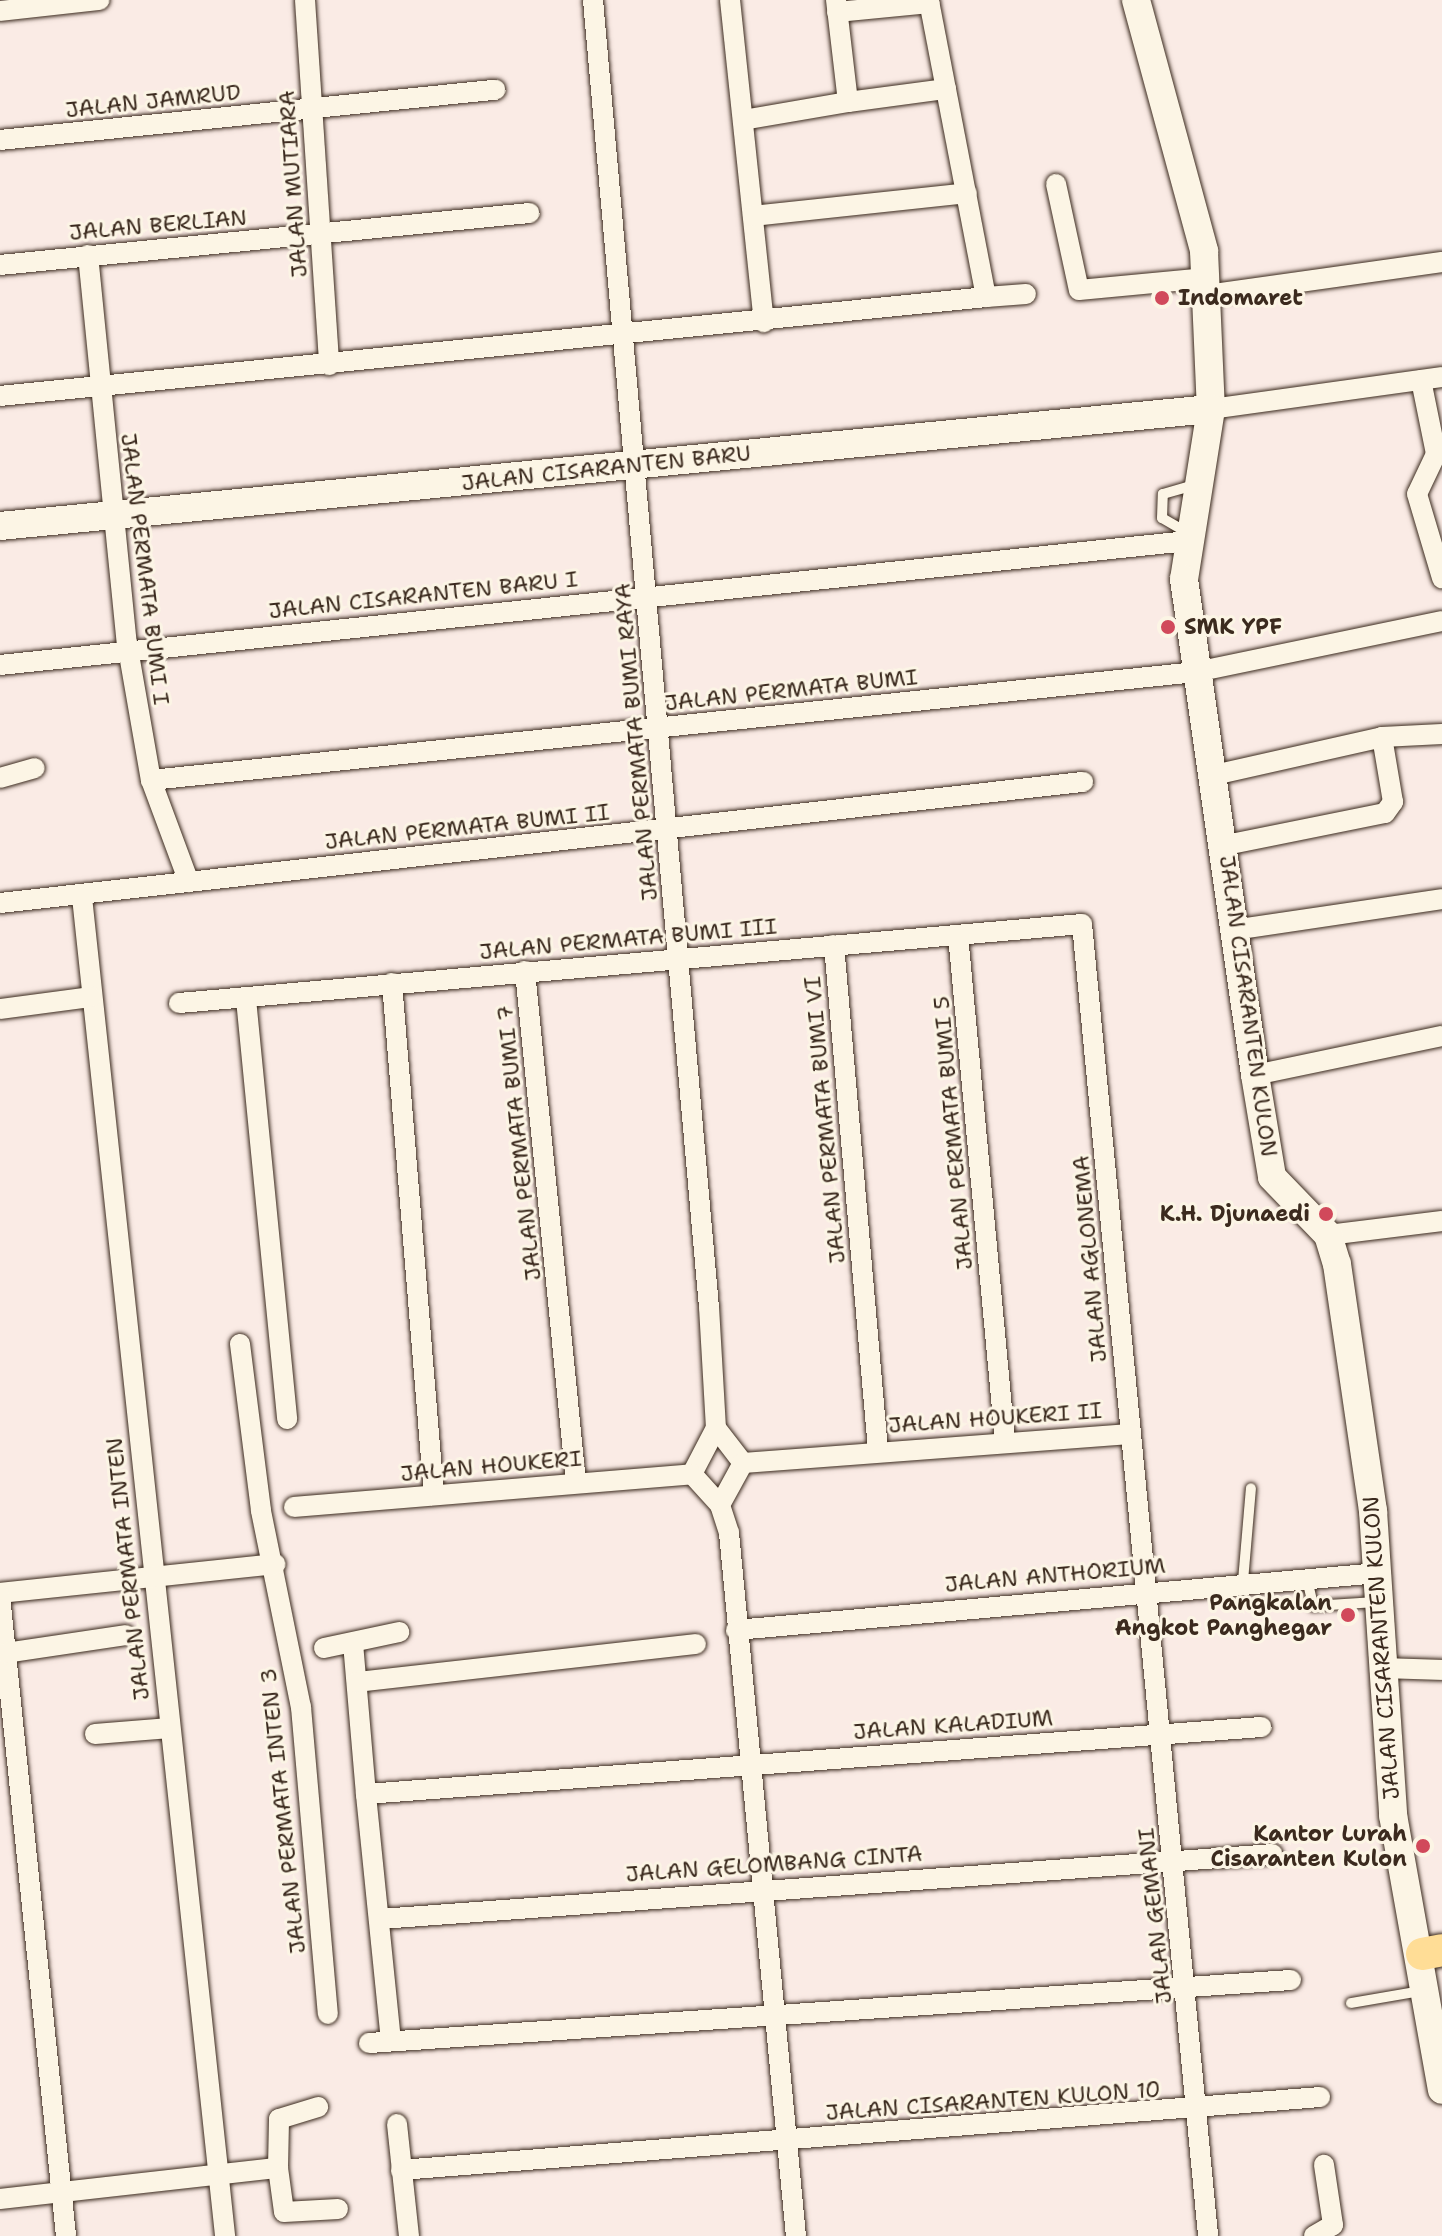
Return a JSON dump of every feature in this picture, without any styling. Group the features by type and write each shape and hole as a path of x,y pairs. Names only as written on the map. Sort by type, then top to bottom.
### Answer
{"main road":[{"name":"JALAN CISARANTEN KULON","path":"1136,0 1196,208 1207,286 1211,409 1187,537 1196,672 1240,929 1255,1075 1272,1177 1328,1235 1379,1573 1393,1815 1432,1952 1427,1990 1442,2090"},
{"name":"JALAN CISARANTEN BARU","path":"0,526 114,519 1211,409"}],"street":[{"path":"0,11 99,0"},
{"name":"JALAN MUTIARA","path":"305,0 329,365"},
{"name":"JALAN PERMATA BUMI RAYA","path":"593,0 681,958 716,1428"},
{"path":"730,0 764,322"},
{"path":"848,102 837,6 930,1 986,297"},
{"path":"743,120 946,89"},
{"name":"JALAN JAMRUD","path":"0,140 495,90"},
{"path":"1056,184 1079,290 1207,286 1442,262"},
{"path":"753,216 967,193"},
{"path":"320,233 529,213"},
{"name":"JALAN BERLIAN","path":"0,265 320,233"},
{"name":"JALAN PERMATA BUMI I","path":"88,255 98,387 128,652 151,780 189,882"},
{"path":"0,396 622,338 1026,294"},
{"path":"1211,409 1442,377"},
{"path":"1421,380 1436,454 1417,494 1442,578"},
{"name":"JALAN CISARANTEN BARU I","path":"0,665 1187,537"},
{"name":"JALAN PERMATA BUMI","path":"151,780 1196,672 1440,628"},
{"path":"1214,775 1382,737 1442,734"},
{"path":"1226,845 1385,813 1393,802 1382,737"},
{"path":"0,778 35,768"},
{"name":"JALAN PERMATA BUMI II","path":"0,903 82,897 189,882 1083,782"},
{"name":"JALAN PERMATA INTEN","path":"82,897 225,2236"},
{"path":"1240,929 1442,899"},
{"name":"JALAN PERMATA BUMI III","path":"179,1003 1082,924"},
{"name":"JALAN AGLONEMA","path":"1082,924 1145,1591"},
{"name":"JALAN PERMATA BUMI 5","path":"958,935 1005,1441"},
{"name":"JALAN PERMATA BUMI VI","path":"834,945 864,1291"},
{"name":"JALAN PERMATA BUMI 7","path":"525,971 576,1482"},
{"path":"392,983 416,1315 434,1495"},
{"path":"0,1009 91,997"},
{"path":"246,999 287,1419"},
{"path":"1255,1075 1442,1036"},
{"path":"1328,1235 1442,1221"},
{"name":"JALAN HOUKERI II","path":"864,1291 878,1450 1130,1434"},
{"name":"JALAN PERMATA INTEN 3","path":"240,1344 261,1511 275,1564 301,1707 328,2014"},
{"path":"743,1463 716,1428 698,1450 692,1474 720,1505 729,1533 736,1630 790,2140 796,2236"},
{"path":"743,1463 878,1450"},
{"path":"720,1505 743,1463"},
{"name":"JALAN HOUKERI","path":"294,1507 692,1474"},
{"path":"66,2236 0,1594 275,1564"},
{"name":"JALAN ANTHORIUM","path":"736,1630 1243,1581 1379,1573"},
{"name":"JALAN GEMANI","path":"1145,1591 1199,2110 1208,2236"},
{"path":"324,1648 399,1632"},
{"path":"6,1653 126,1635"},
{"path":"353,1643 391,2041"},
{"path":"357,1682 696,1644"},
{"path":"1385,1668 1442,1670"},
{"name":"JALAN KALADIUM","path":"366,1794 1261,1727"},
{"path":"95,1734 170,1728"},
{"name":"JALAN GELOMBANG CINTA","path":"380,1919 1173,1858 1273,1854"},
{"path":"369,2043 775,2018 1291,1980"},
{"name":"JALAN CISARANTEN KULON 10","path":"401,2170 1199,2110 1320,2097"},
{"path":"318,2107 279,2119 278,2168 284,2212 338,2209"},
{"path":"397,2124 409,2236"},
{"path":"1314,2236 1333,2225 1324,2165"},
{"path":"0,2199 278,2168"}],"lane":[{"path":"1243,1581 1251,1488"},
{"path":"1307,1577 1313,1606 1380,1602"},
{"path":"1351,2003 1427,1990"}],"place":[{"name":"Indomaret","path":"1162,298"},
{"name":"SMK YPF","path":"1168,627"},
{"name":"K.H. Djunaedi","path":"1326,1214"},
{"name":"Pangkalan Angkot Panghegar","path":"1348,1615"},
{"name":"Kantor Lurah Cisaranten Kulon","path":"1423,1846"}]}
